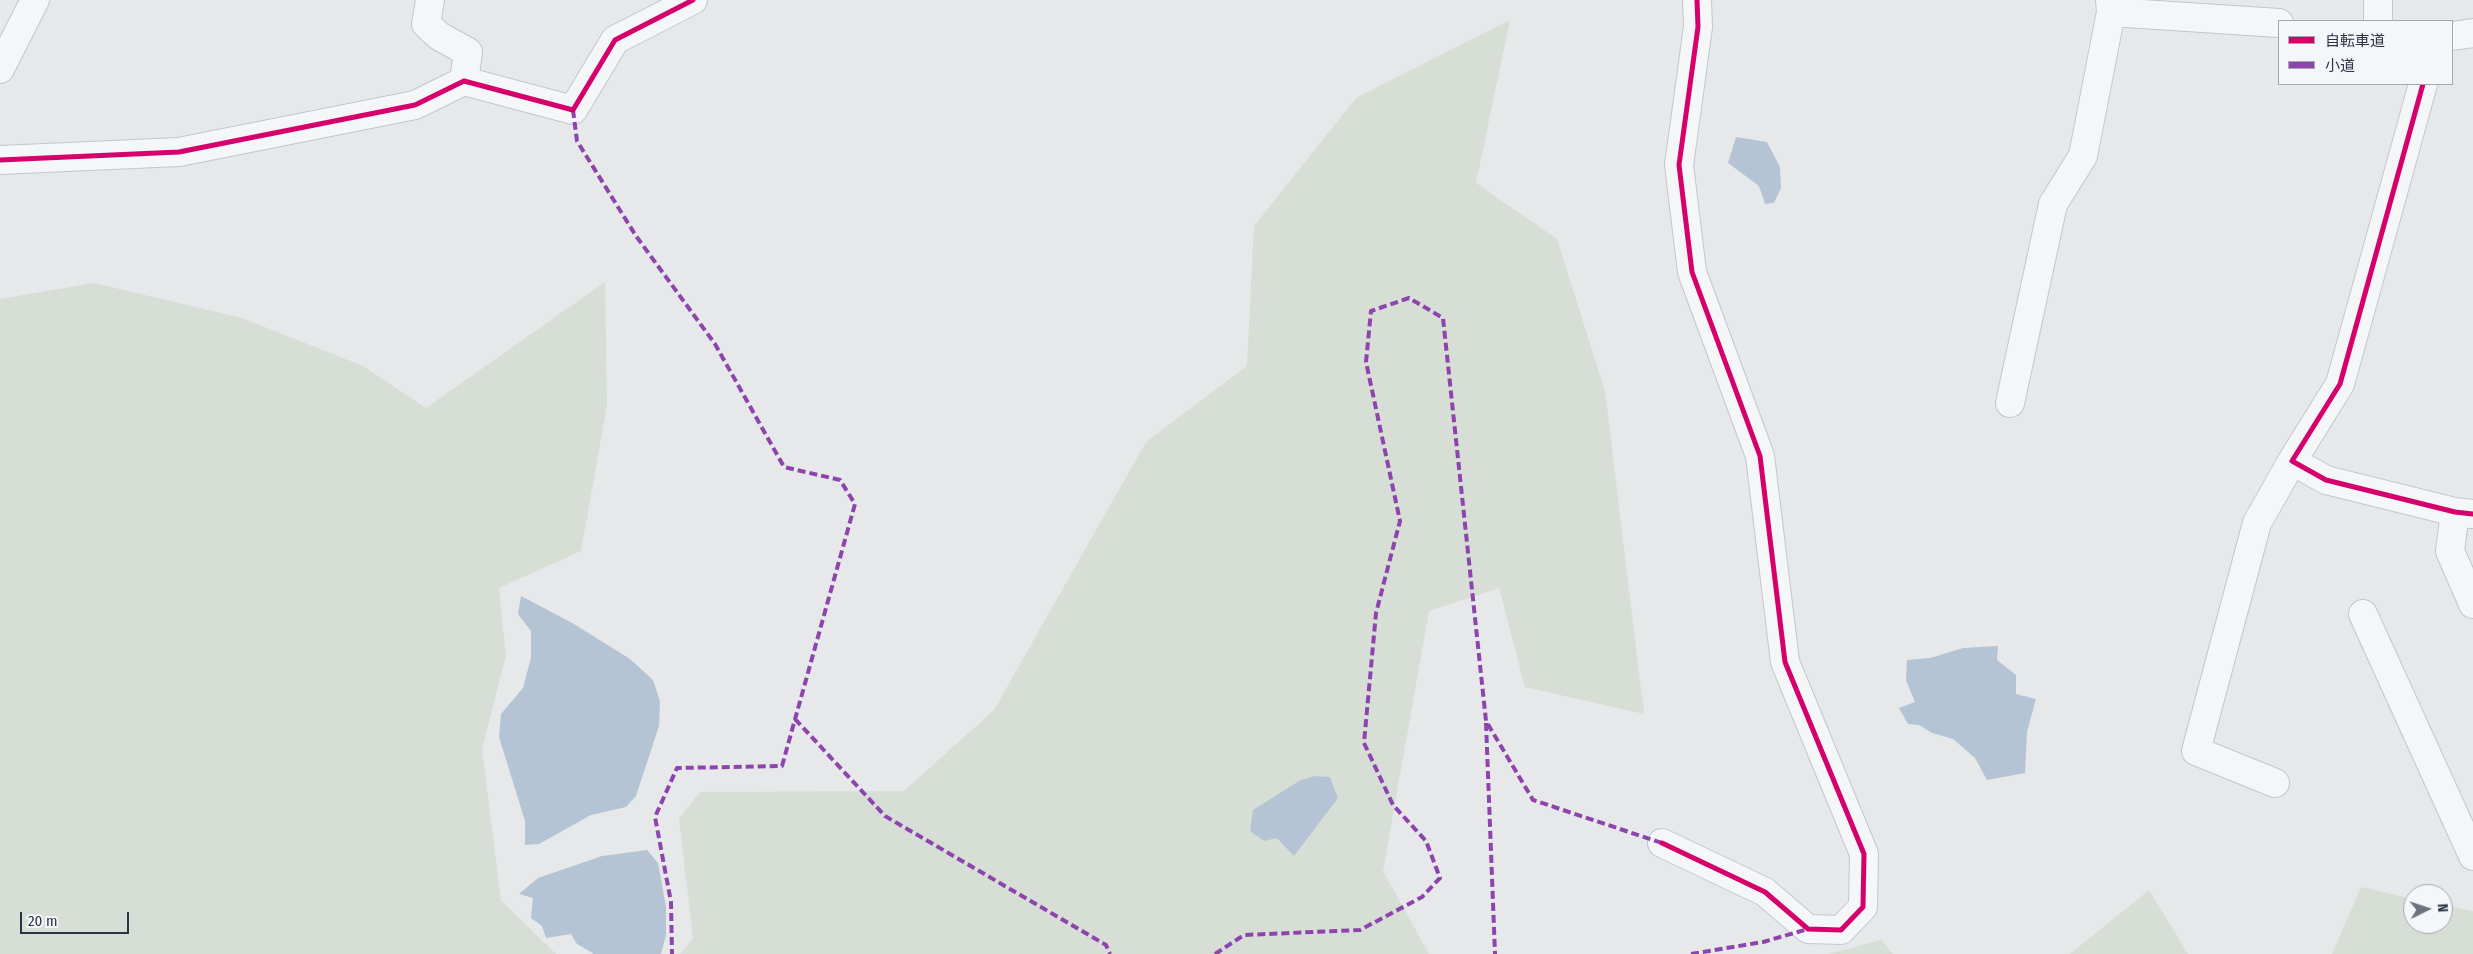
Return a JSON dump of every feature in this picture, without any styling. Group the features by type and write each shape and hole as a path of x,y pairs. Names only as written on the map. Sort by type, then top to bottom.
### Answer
{"street":[{"path":"0,69 35,0"},
{"path":"430,0 426,24 439,36 468,52 464,81"},
{"path":"0,160 179,152 415,105 464,81 573,110 615,40 693,0"},
{"path":"1662,843 1766,892 1808,928 1841,930 1863,907 1864,854 1786,662 1760,456 1692,272 1679,165 1698,26 1697,0"},
{"path":"2378,0 2378,20"},
{"path":"2010,403 2053,204 2083,156 2110,6 2278,23"},
{"path":"2453,36 2473,33"},
{"path":"2275,783 2196,751 2257,523 2292,461 2340,384 2423,85"},
{"path":"2292,461 2326,480 2464,513 2450,552 2473,604"},
{"path":"2363,614 2473,856"}],"shaded area":[{"path":"1510,20 1476,183 1557,239 1605,391 1644,714 1525,687 1499,588 1429,611 1383,871 1429,954 680,954 693,938 679,819 700,792 904,791 994,710 1146,442 1247,366 1254,226 1356,98"},
{"path":"605,282 607,405 581,551 499,588 506,656 482,749 501,900 556,954 0,954 0,299 94,283 242,318 363,366 426,408"},
{"path":"2361,887 2403,897 2403,934 2453,934 2453,907 2473,911 2473,954 2332,954"},
{"path":"2149,890 2188,954 2070,954"},
{"path":"1881,940 1893,954 1829,954"}],"water":[{"path":"1736,137 1767,142 1780,167 1781,188 1774,203 1765,204 1759,186 1728,163"},
{"path":"521,596 574,624 630,659 653,680 660,701 659,726 636,796 626,807 591,815 539,844 525,845 525,821 499,737 501,714 523,688 531,658 531,631 518,614"},
{"path":"1998,646 1997,660 2016,675 2016,694 2036,699 2027,732 2025,773 1987,780 1975,758 1953,739 1932,733 1919,725 1908,724 1899,708 1915,702 1906,680 1907,660 1930,658 1963,648"},
{"path":"1314,776 1330,777 1338,798 1294,856 1277,838 1264,841 1250,831 1253,810 1299,781"},
{"path":"647,850 658,863 666,907 666,935 661,954 594,954 577,944 571,934 546,938 542,926 531,918 533,898 519,894 538,878 602,856"}],"marked path":[{"path":"573,110 577,141 636,236 715,344 784,467 840,480 855,504 782,766 677,768 655,817 671,902 672,954"},
{"path":"1215,954 1244,935 1360,930 1422,897 1440,878 1426,841 1393,805 1364,743 1376,613 1400,521 1366,362 1371,311 1409,298 1443,318 1486,721 1533,800 1662,843"},
{"path":"795,719 885,816 1106,945 1110,954"},
{"path":"1486,723 1495,954"},
{"path":"1691,954 1763,942 1808,929"}],"cycle path":[{"path":"0,160 179,152 415,105 464,81 573,110 615,40 693,0"},
{"path":"1662,843 1765,892 1808,929 1841,930 1863,907 1864,854 1785,662 1760,456 1692,272 1679,165 1698,27 1697,0"},
{"path":"2423,85 2340,384 2292,461 2326,480 2455,512 2473,514"}]}
